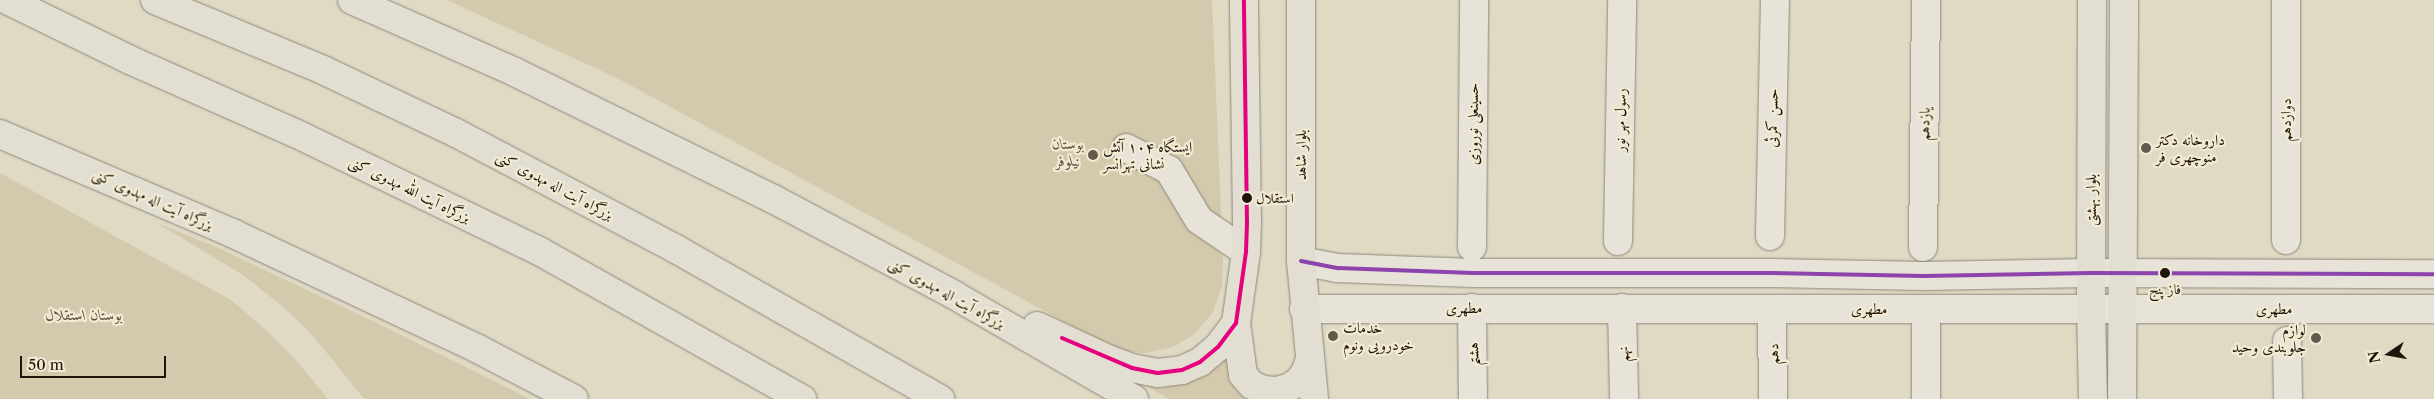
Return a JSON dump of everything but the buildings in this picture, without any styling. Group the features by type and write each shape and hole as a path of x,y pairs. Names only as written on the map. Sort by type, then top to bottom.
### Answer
{"main road":[{"name":"بزرگراه آیت الله مهدوی کنی","path":"7,0 130,60 295,133 541,252 802,399"},
{"name":"بزرگراه آیت اله مهدوی کنی","path":"155,0 323,70 456,133 676,248 940,399"},
{"name":"بزرگراه آیت اله مهدوی کنی","path":"352,0 515,72 773,199 954,295 1134,399"},
{"path":"1244,0 1246,252 1236,323 1244,375 1252,385 1263,390 1276,391 1288,388 1298,381 1306,371 1310,359"},
{"name":"بلوار شاهد","path":"1301,0 1301,261 1304,309 1314,399"},
{"name":"بلوار بهشتی","path":"2092,0 2091,309 2093,399"},
{"name":"بلوار بهشتی","path":"2122,399 2124,0"},
{"name":"بزرگراه آیت اله مهدوی کنی","path":"0,134 234,234 478,349 574,399"},
{"path":"954,295 1034,325 1110,360 1132,368 1158,373 1182,370 1200,362 1218,347 1236,323"}],"street":[{"name":"حسینعلی نوروزی","path":"1472,247 1474,0"},
{"name":"رسول مهر نور","path":"1618,241 1622,0"},
{"name":"حسن کمرئی","path":"1770,236 1774,0"},
{"name":"یازدهم","path":"1923,247 1926,0"},
{"name":"دوازدهم","path":"2286,0 2286,240"},
{"path":"1126,148 1169,170 1199,220 1246,252"},
{"path":"1301,261 1360,270 1473,273 1762,273 1924,276 2091,273 2434,274"},
{"path":"1360,270 1361,309"},
{"name":"هشتم","path":"1472,308 1474,399"},
{"name":"نهم","path":"1622,308 1624,399"},
{"name":"مطهری","path":"1304,309 2434,309"},
{"name":"دهم","path":"1772,309 1773,399"},
{"path":"1926,309 1926,399"},
{"path":"2287,341 2288,399"}],"green space":[{"name":"بوستان نیلوفر","path":"447,0 1212,0 1223,259 1222,286 1213,312 1195,334 1171,348 1144,353 1116,350 619,79"},
{"name":"بوستان استقلال","path":"0,173 231,300 264,328 297,361 328,399 0,399"},
{"path":"157,223 214,246 375,322 530,399 364,399 310,332 282,306 243,275"},
{"path":"1228,351 1231,379 1236,390 1245,399 1169,399 1130,376"}],"transit line":[{"name":"50","path":"1062,338 1132,368 1158,373 1182,370 1200,362 1218,347 1236,323 1246,252 1247,223 1244,0"},
{"path":"1301,261 1338,268 1473,273 1772,273 1924,276 2091,273 2434,274"}],"place":[{"name":"داروخانه دکتر منوچهری فر","path":"2146,148"},
{"name":"ایستگاه ۱۰۴ آتش ‌نشانی تهرانسر","path":"1093,155"},
{"name":"استقلال","path":"1247,198"},
{"name":"فاز پنج","path":"2165,273"},
{"name":"خدمات خودرویی ونوم","path":"1333,336"},
{"name":"لوازم جلوبندی وحید","path":"2316,338"}]}
